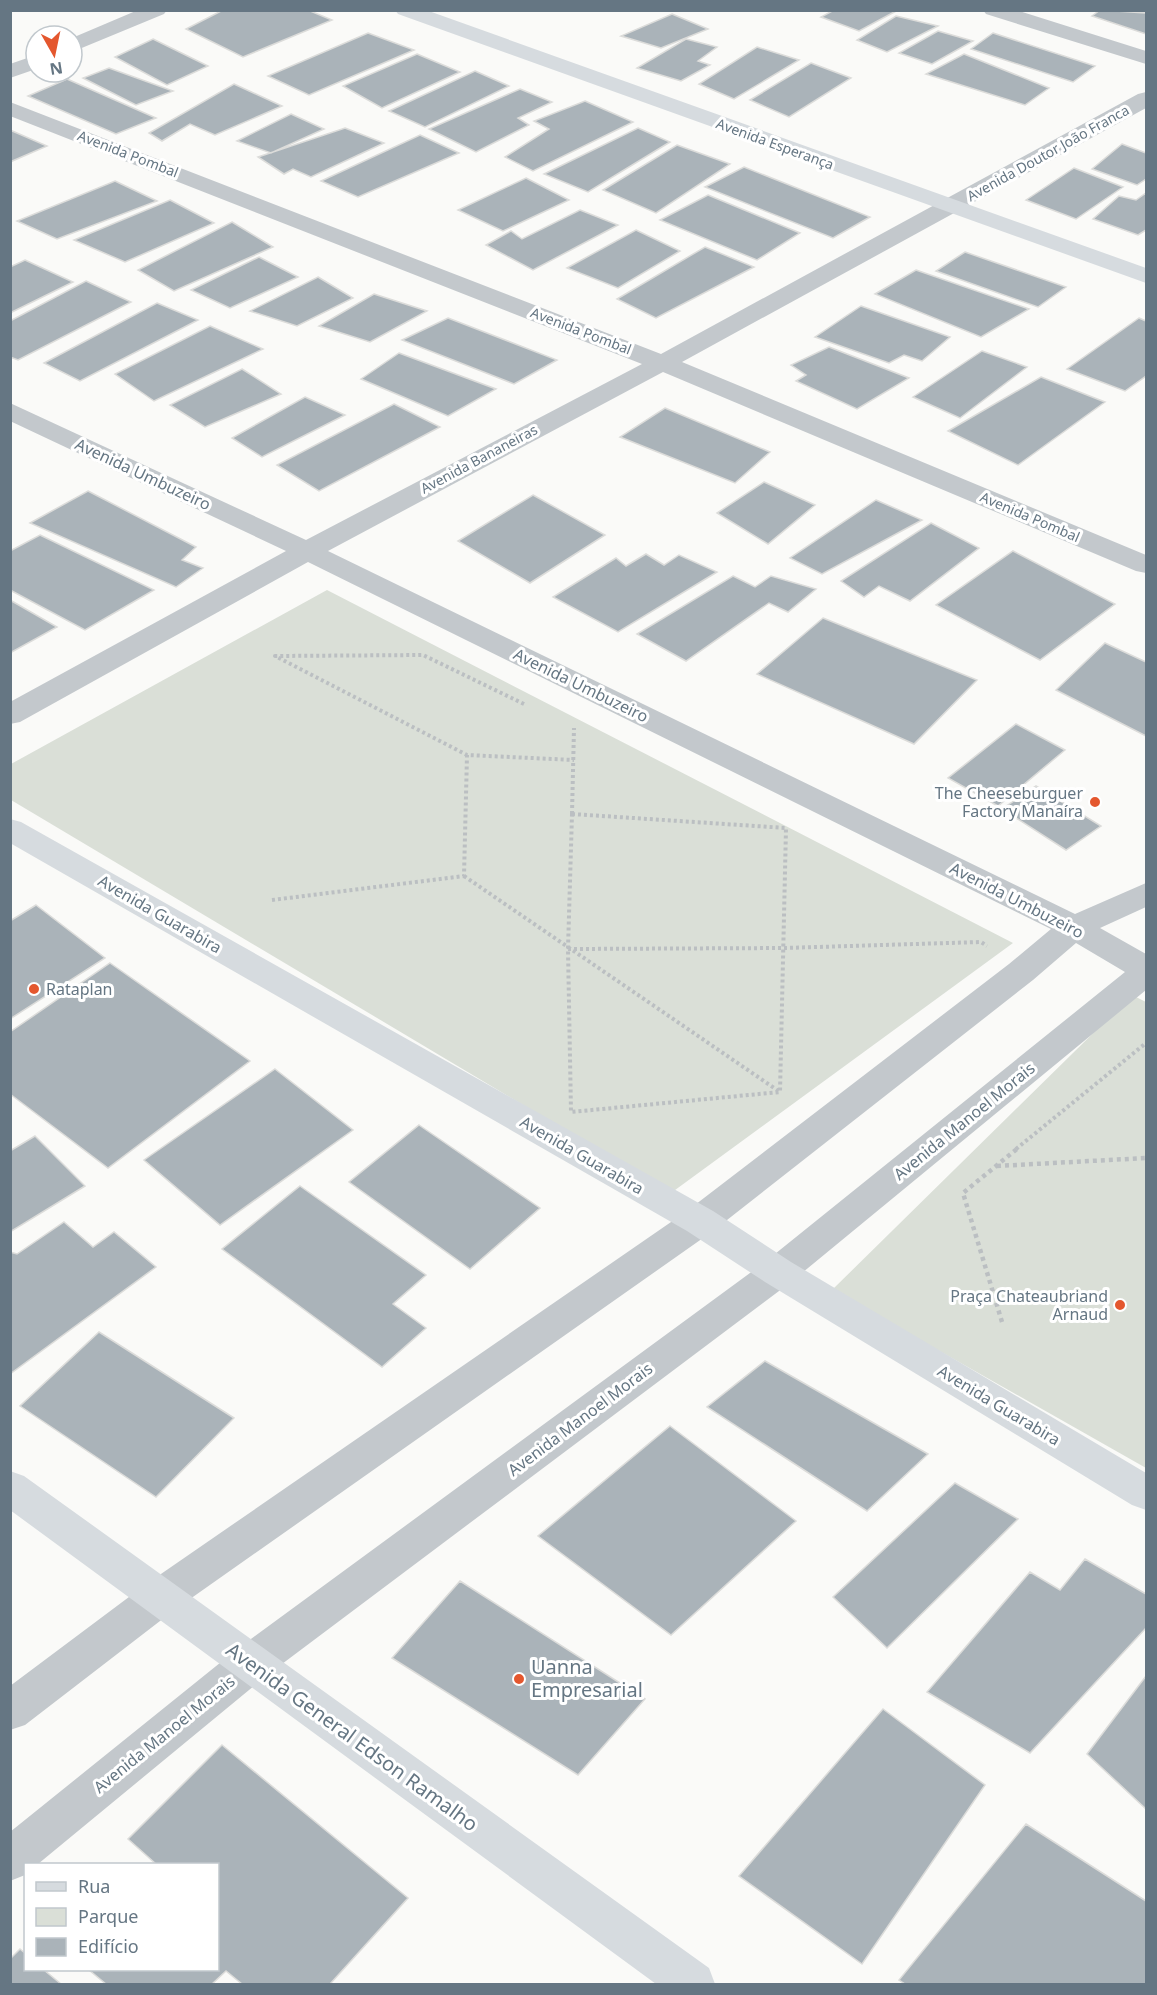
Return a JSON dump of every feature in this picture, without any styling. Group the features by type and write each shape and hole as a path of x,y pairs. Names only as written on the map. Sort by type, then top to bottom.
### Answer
{"main road":[{"name":"Avenida Esperança","path":"405,10 1146,276"},
{"name":"Avenida Guarabira","path":"10,829 700,1221 778,1272 1146,1493"},
{"name":"Avenida General Edson Ramalho","path":"10,1488 693,1984"}],"street":[{"path":"84,41 157,10"},
{"path":"993,10 1146,58"},
{"name":"Avenida Doutor João Franca","path":"950,207 1146,99"},
{"name":"Avenida Pombal","path":"10,108 662,363 1146,565"},
{"name":"Avenida Bananeiras","path":"10,715 307,551 950,207"},
{"name":"Avenida Umbuzeiro","path":"10,411 307,551 1047,912 1146,971"},
{"path":"10,1711 159,1598 700,1221 1021,972 1074,927 1146,894"},
{"name":"Avenida Manoel Morais","path":"10,1860 251,1663 778,1272 1146,971"}],"path":[{"path":"525,704 423,655 275,656 467,755 574,760"},
{"path":"566,724 576,728 568,949 571,1112 780,1092"},
{"path":"464,876 467,755"},
{"path":"572,814 786,828 780,1092"},
{"path":"272,900 464,876 780,1092"},
{"path":"568,949 784,948 981,942 1021,972"},
{"path":"1002,1323 963,1192 1146,1043"},
{"path":"995,1166 1146,1158"}],"green space":[{"path":"327,590 1013,943 671,1193 11,800 11,764"},
{"name":"Praça Chateaubriand Arnaud","path":"1132,995 1146,1002 1146,1468 832,1290"}],"building":[{"path":"223,10 308,10 332,20 243,57 186,29"},
{"path":"834,10 898,10 859,31 821,17"},
{"path":"1100,10 1146,13 1146,34 1092,16"},
{"path":"672,14 708,29 661,48 621,36"},
{"path":"896,16 938,26 887,52 857,40"},
{"path":"938,31 973,41 932,64 899,53"},
{"path":"368,33 414,50 309,95 268,76"},
{"path":"993,33 1095,66 1073,82 971,49"},
{"path":"153,39 208,66 167,85 115,57"},
{"path":"686,39 717,47 698,61 710,65 681,81 637,68"},
{"path":"757,47 799,60 734,99 699,84"},
{"path":"417,54 460,72 382,108 343,86"},
{"path":"964,54 1049,88 1025,105 926,74"},
{"path":"811,63 851,78 789,117 750,100"},
{"path":"109,68 173,91 136,105 84,78"},
{"path":"475,71 509,86 425,127 389,111"},
{"path":"56,84 78,84 156,118 116,134 28,96"},
{"path":"234,84 282,106 215,135 190,124 162,141 149,133"},
{"path":"520,89 552,102 518,118 529,125 476,152 429,129"},
{"path":"585,101 633,122 533,171 505,157 549,129 534,121"},
{"path":"291,114 324,129 271,153 237,141"},
{"path":"345,128 384,143 311,177 293,169 284,174 258,157"},
{"path":"638,128 670,142 588,192 544,174"},
{"path":"10,130 47,146 10,162"},
{"path":"420,135 459,153 358,197 321,181"},
{"path":"1122,144 1146,153 1146,179 1137,185 1092,169"},
{"path":"677,145 730,164 656,213 603,190"},
{"path":"744,167 870,217 833,238 705,187"},
{"path":"1074,168 1123,187 1076,219 1026,200"},
{"path":"526,178 569,200 503,231 458,210"},
{"path":"115,181 157,201 57,239 17,221"},
{"path":"1146,193 1146,230 1138,235 1093,219 1119,196 1136,200"},
{"path":"708,195 800,233 757,260 660,220"},
{"path":"170,200 214,223 125,262 74,240"},
{"path":"580,210 618,225 533,270 486,245 511,231 522,239"},
{"path":"232,222 273,247 174,291 138,270"},
{"path":"636,230 680,251 618,288 567,268"},
{"path":"705,247 754,267 656,318 617,299"},
{"path":"965,252 1066,287 1038,307 936,271"},
{"path":"259,257 298,277 230,308 191,290"},
{"path":"25,260 73,282 10,313 10,267"},
{"path":"916,270 1029,309 981,337 875,294"},
{"path":"318,277 353,298 297,326 250,311"},
{"path":"86,281 131,302 18,360 10,357 10,321"},
{"path":"374,294 427,311 370,342 319,326"},
{"path":"157,303 198,320 80,381 44,363"},
{"path":"861,306 950,337 922,361 904,355 889,363 815,337"},
{"path":"448,318 557,360 514,384 402,340"},
{"path":"1139,318 1146,321 1146,376 1125,391 1067,369"},
{"path":"210,326 263,349 154,401 115,374"},
{"path":"829,347 909,378 857,409 796,381 806,375 791,365"},
{"path":"982,351 1027,367 960,418 913,397"},
{"path":"399,353 496,389 448,416 361,379"},
{"path":"242,369 281,394 205,427 170,405"},
{"path":"1041,377 1105,402 1018,465 948,431"},
{"path":"305,397 345,415 262,457 232,438"},
{"path":"394,404 440,427 319,491 277,465"},
{"path":"665,408 770,452 735,483 620,437"},
{"path":"764,482 815,505 768,544 717,513"},
{"path":"88,491 196,547 182,560 203,568 176,587 30,523"},
{"path":"533,495 605,535 530,583 458,541"},
{"path":"876,500 922,520 822,574 790,558"},
{"path":"931,523 979,548 910,601 879,586 864,597 841,581"},
{"path":"40,535 154,590 85,630 10,590 10,551"},
{"path":"1013,551 1115,604 1040,660 936,605"},
{"path":"646,554 664,565 679,555 717,572 618,632 553,597 616,558 626,566"},
{"path":"733,576 755,587 771,576 816,589 788,612 769,603 686,661 637,634"},
{"path":"10,600 57,627 10,653"},
{"path":"823,618 977,680 914,744 757,674"},
{"path":"1105,643 1146,662 1146,736 1056,690"},
{"path":"1016,724 1065,750 998,806 948,778"},
{"path":"1036,786 1101,826 1066,850 1002,809"},
{"name":"Rataplan","path":"36,905 105,958 10,1019 10,921"},
{"path":"110,963 250,1061 108,1168 10,1094 10,1032"},
{"path":"275,1069 353,1130 220,1225 144,1160"},
{"path":"419,1125 540,1208 470,1269 349,1182"},
{"path":"35,1136 85,1186 10,1232 10,1151"},
{"path":"300,1186 426,1275 393,1304 426,1328 382,1367 222,1249"},
{"path":"64,1222 93,1247 114,1232 156,1267 10,1374 10,1252 17,1254"},
{"path":"99,1332 234,1418 156,1497 20,1406"},
{"path":"765,1361 928,1454 867,1511 707,1407"},
{"path":"670,1426 796,1521 671,1635 538,1536"},
{"path":"955,1483 1018,1519 887,1648 833,1597"},
{"path":"1085,1559 1146,1594 1146,1628 1030,1753 927,1692 1030,1572 1060,1590"},
{"name":"Uanna Empresarial","path":"460,1581 645,1699 578,1775 392,1658"},
{"path":"1146,1676 1146,1809 1087,1754"},
{"path":"883,1709 985,1785 862,1964 739,1876"},
{"path":"222,1745 408,1898 330,1984 242,1984 226,1971 212,1984 106,1984 90,1971 219,1971 219,1863 155,1863 128,1839"},
{"path":"1026,1824 1146,1901 1146,1984 905,1984 899,1980"},
{"path":"20,1949 24,1952 24,1971 45,1971 61,1984 10,1984 10,1959"}],"place":[{"name":"The Cheeseburguer Factory Manaíra","path":"1095,802"},
{"name":"Rataplan","path":"34,989"},
{"name":"Praça Chateaubriand Arnaud","path":"1120,1305"},
{"name":"Uanna Empresarial","path":"519,1679"}]}
